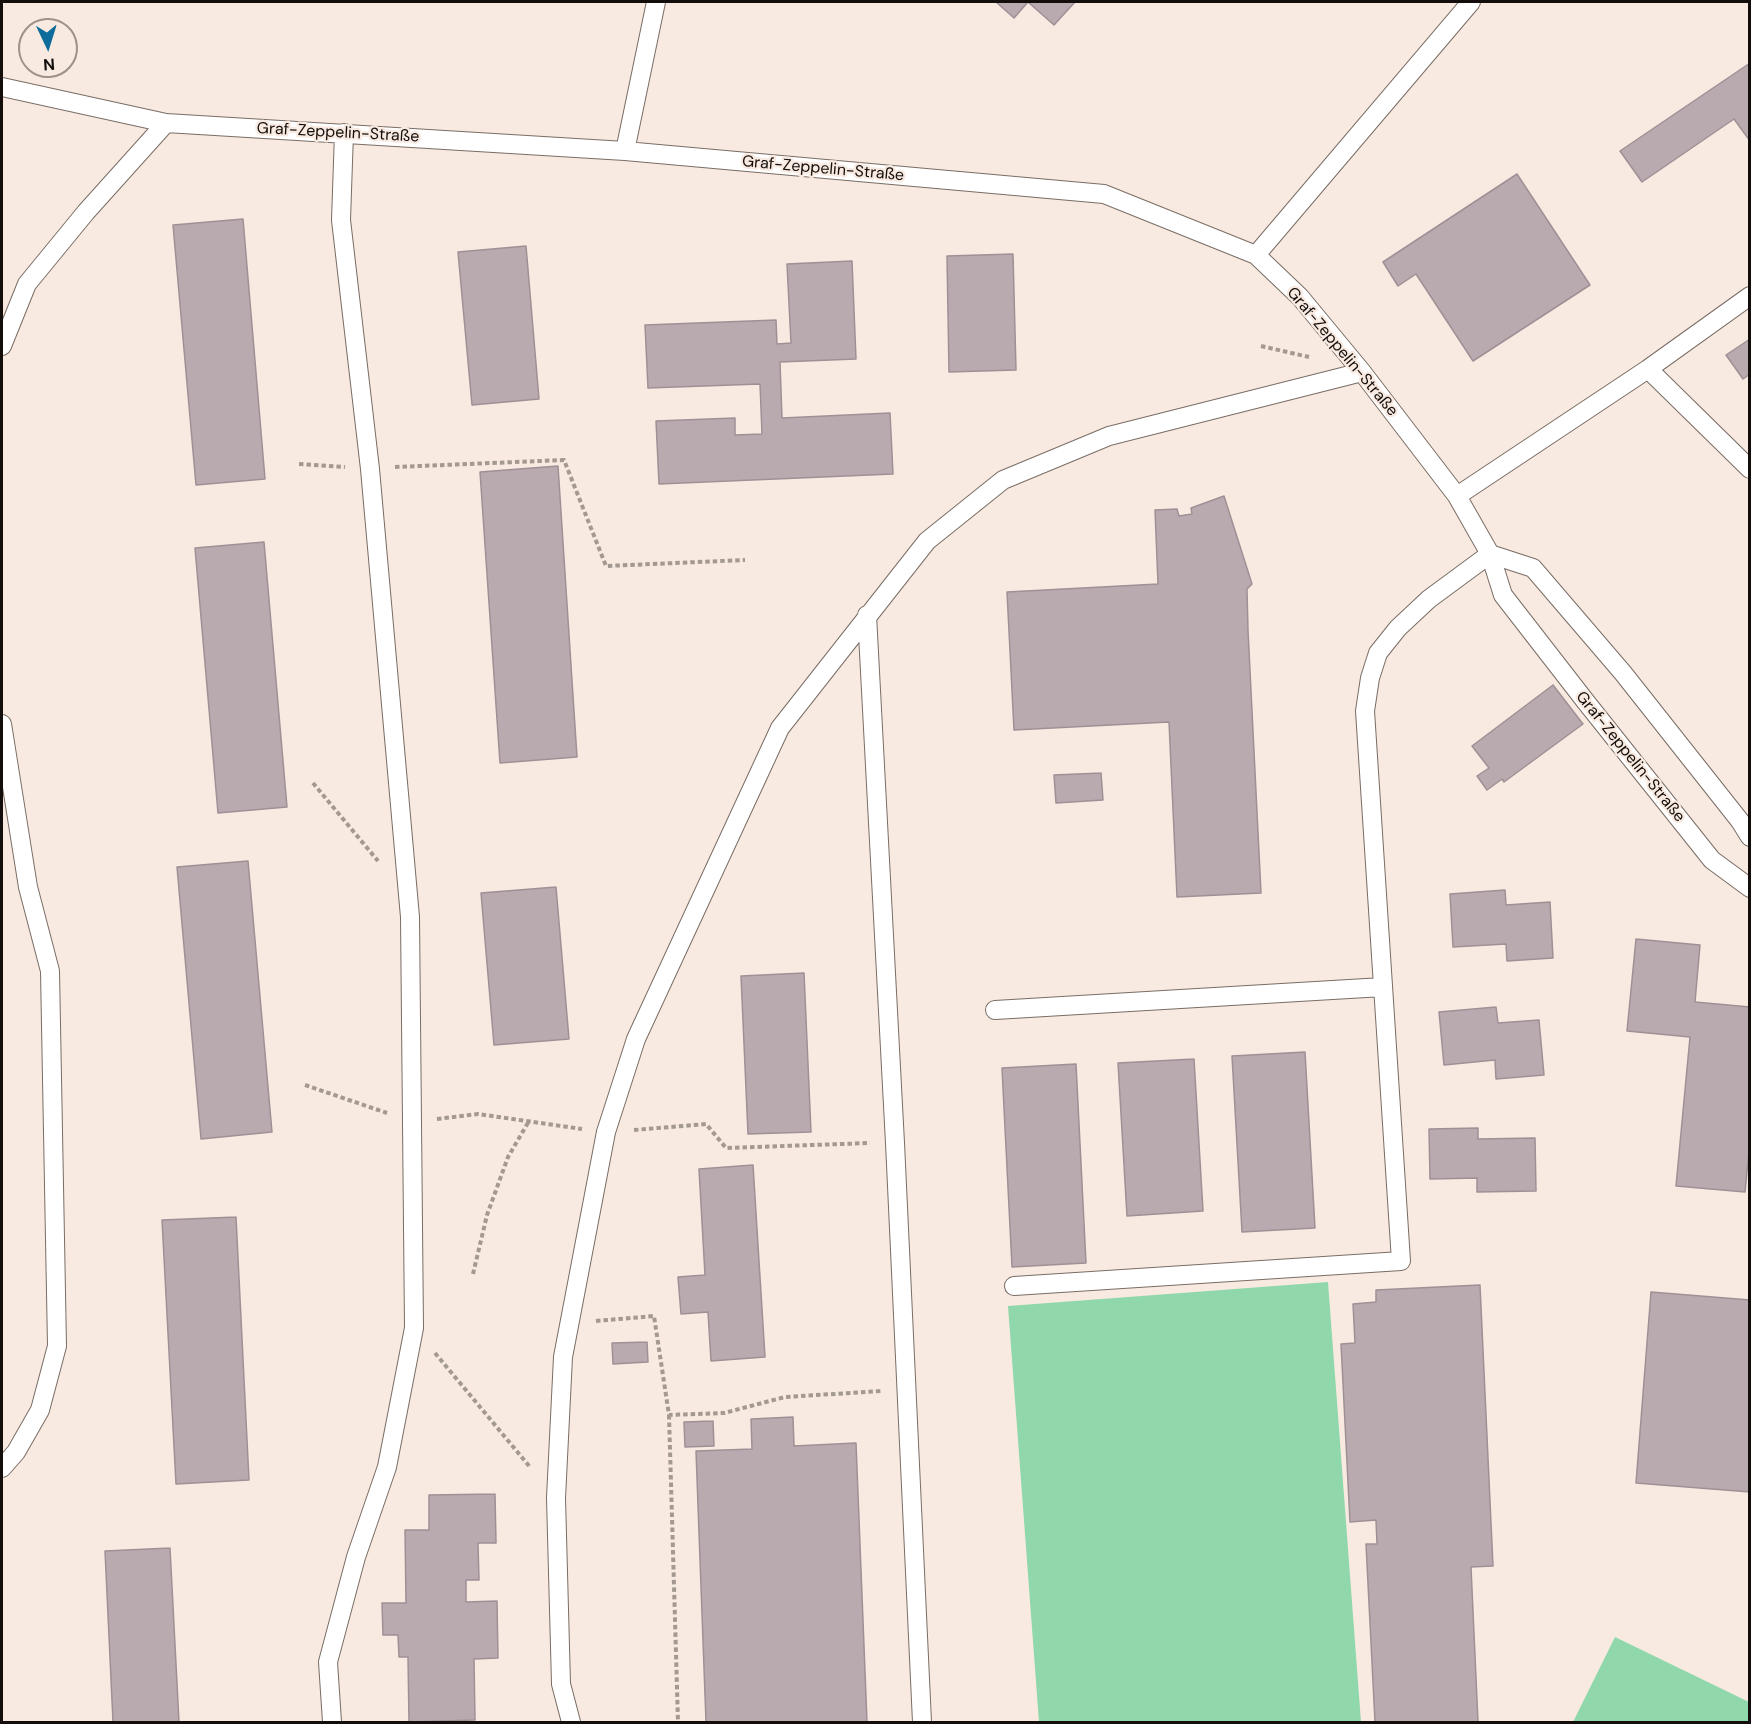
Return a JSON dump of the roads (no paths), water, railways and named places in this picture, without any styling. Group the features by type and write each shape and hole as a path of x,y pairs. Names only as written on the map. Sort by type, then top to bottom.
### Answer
{"lane":[{"path":"625,151 656,2"},
{"path":"1256,255 1471,2"},
{"name":"Graf-Zeppelin-Straße","path":"2,87 166,123 625,151 1104,194 1256,255 1300,297 1362,372 1457,496 1490,554 1503,595 1579,693 1712,860 1749,888"},
{"path":"2,346 27,284 86,212 166,123"},
{"path":"332,1722 328,1662 356,1557 387,1467 414,1328 410,917 406,896 370,469 341,220 344,133"},
{"path":"1457,496 1648,369 1749,296"},
{"path":"1648,369 1749,469"},
{"path":"571,1722 561,1684 556,1498 563,1357 606,1132 636,1039 780,728 927,541 1003,480 1109,436 1362,372"},
{"path":"1014,1286 1401,1262 1365,711 1370,678 1378,653 1398,628 1429,599 1490,554 1533,568 1638,691 1740,821 1749,837"},
{"path":"867,615 922,1722"},
{"path":"2,724 28,887 50,971 57,1346 40,1410 16,1452 2,1468"},
{"path":"995,1010 1383,987"}]}
